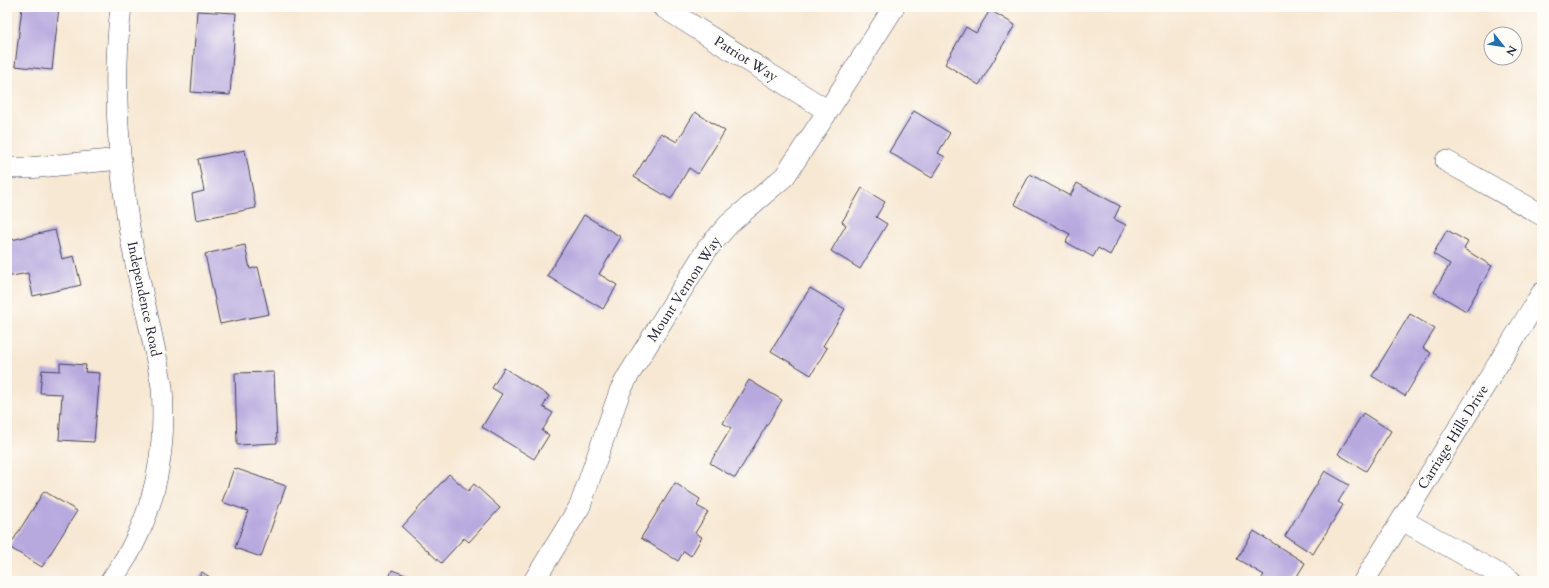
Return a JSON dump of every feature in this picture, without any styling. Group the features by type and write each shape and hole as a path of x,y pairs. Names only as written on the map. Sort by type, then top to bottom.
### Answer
{"street":[{"name":"Independence Road","path":"111,581 132,547 150,504 157,481 163,434 164,411 162,387 130,233 120,159 116,92 118,26 121,7"},
{"name":"Patriot Way","path":"663,7 828,111"},
{"name":"Mount Vernon Way","path":"534,581 580,506 620,391 636,362 707,249 729,224 785,176 894,7"},
{"path":"7,168 29,168 120,159"},
{"path":"1446,161 1542,215"},
{"name":"Carriage Hills Drive","path":"1364,581 1542,293"},
{"path":"1402,520 1511,581"}],"building":[{"path":"22,7 59,7 52,70 15,66"},
{"path":"990,10 1015,25 979,85 945,64 966,27 976,33"},
{"path":"197,11 236,13 230,95 191,92"},
{"path":"914,111 950,133 938,153 945,157 932,178 889,152"},
{"path":"695,112 725,131 698,174 689,168 671,199 634,177 661,133 677,142"},
{"path":"245,150 256,208 196,220 192,194 204,191 198,159"},
{"path":"1030,174 1070,196 1077,183 1120,206 1114,219 1126,225 1110,255 1098,248 1093,257 1066,242 1070,234 1014,204"},
{"path":"862,188 885,202 876,217 887,224 860,269 831,251 846,225 842,222"},
{"path":"584,215 621,237 599,274 617,285 603,309 547,276"},
{"path":"55,230 62,259 74,256 81,285 33,296 28,273 7,277 7,241"},
{"path":"1447,230 1468,242 1464,249 1492,266 1466,311 1434,292 1450,264 1433,254"},
{"path":"245,245 250,269 258,267 269,314 220,324 205,254"},
{"path":"810,288 845,309 823,346 827,348 811,375 771,351"},
{"path":"1410,314 1435,329 1423,348 1431,353 1405,396 1372,376"},
{"path":"60,363 86,365 85,372 100,373 94,442 59,440 62,394 40,393 42,370 60,371"},
{"path":"504,368 549,396 543,407 553,413 542,431 549,435 534,459 482,427 502,394 492,388"},
{"path":"274,372 277,443 237,445 235,373"},
{"path":"749,380 782,400 735,478 710,463 731,428 723,423"},
{"path":"1363,413 1391,431 1366,471 1338,454"},
{"path":"234,468 286,486 261,557 235,548 248,511 222,502"},
{"path":"1325,471 1349,485 1338,502 1343,505 1313,554 1285,536"},
{"path":"449,474 468,491 474,484 500,508 469,542 464,538 441,563 402,527"},
{"path":"675,483 700,499 697,506 708,512 695,533 702,537 691,556 684,551 678,561 641,538"},
{"path":"44,491 77,511 42,567 9,547"},
{"path":"1254,531 1305,563 1294,581 1260,581 1264,575 1237,559"},
{"path":"392,570 421,581 388,581"},
{"path":"202,572 216,581 197,581"}]}
